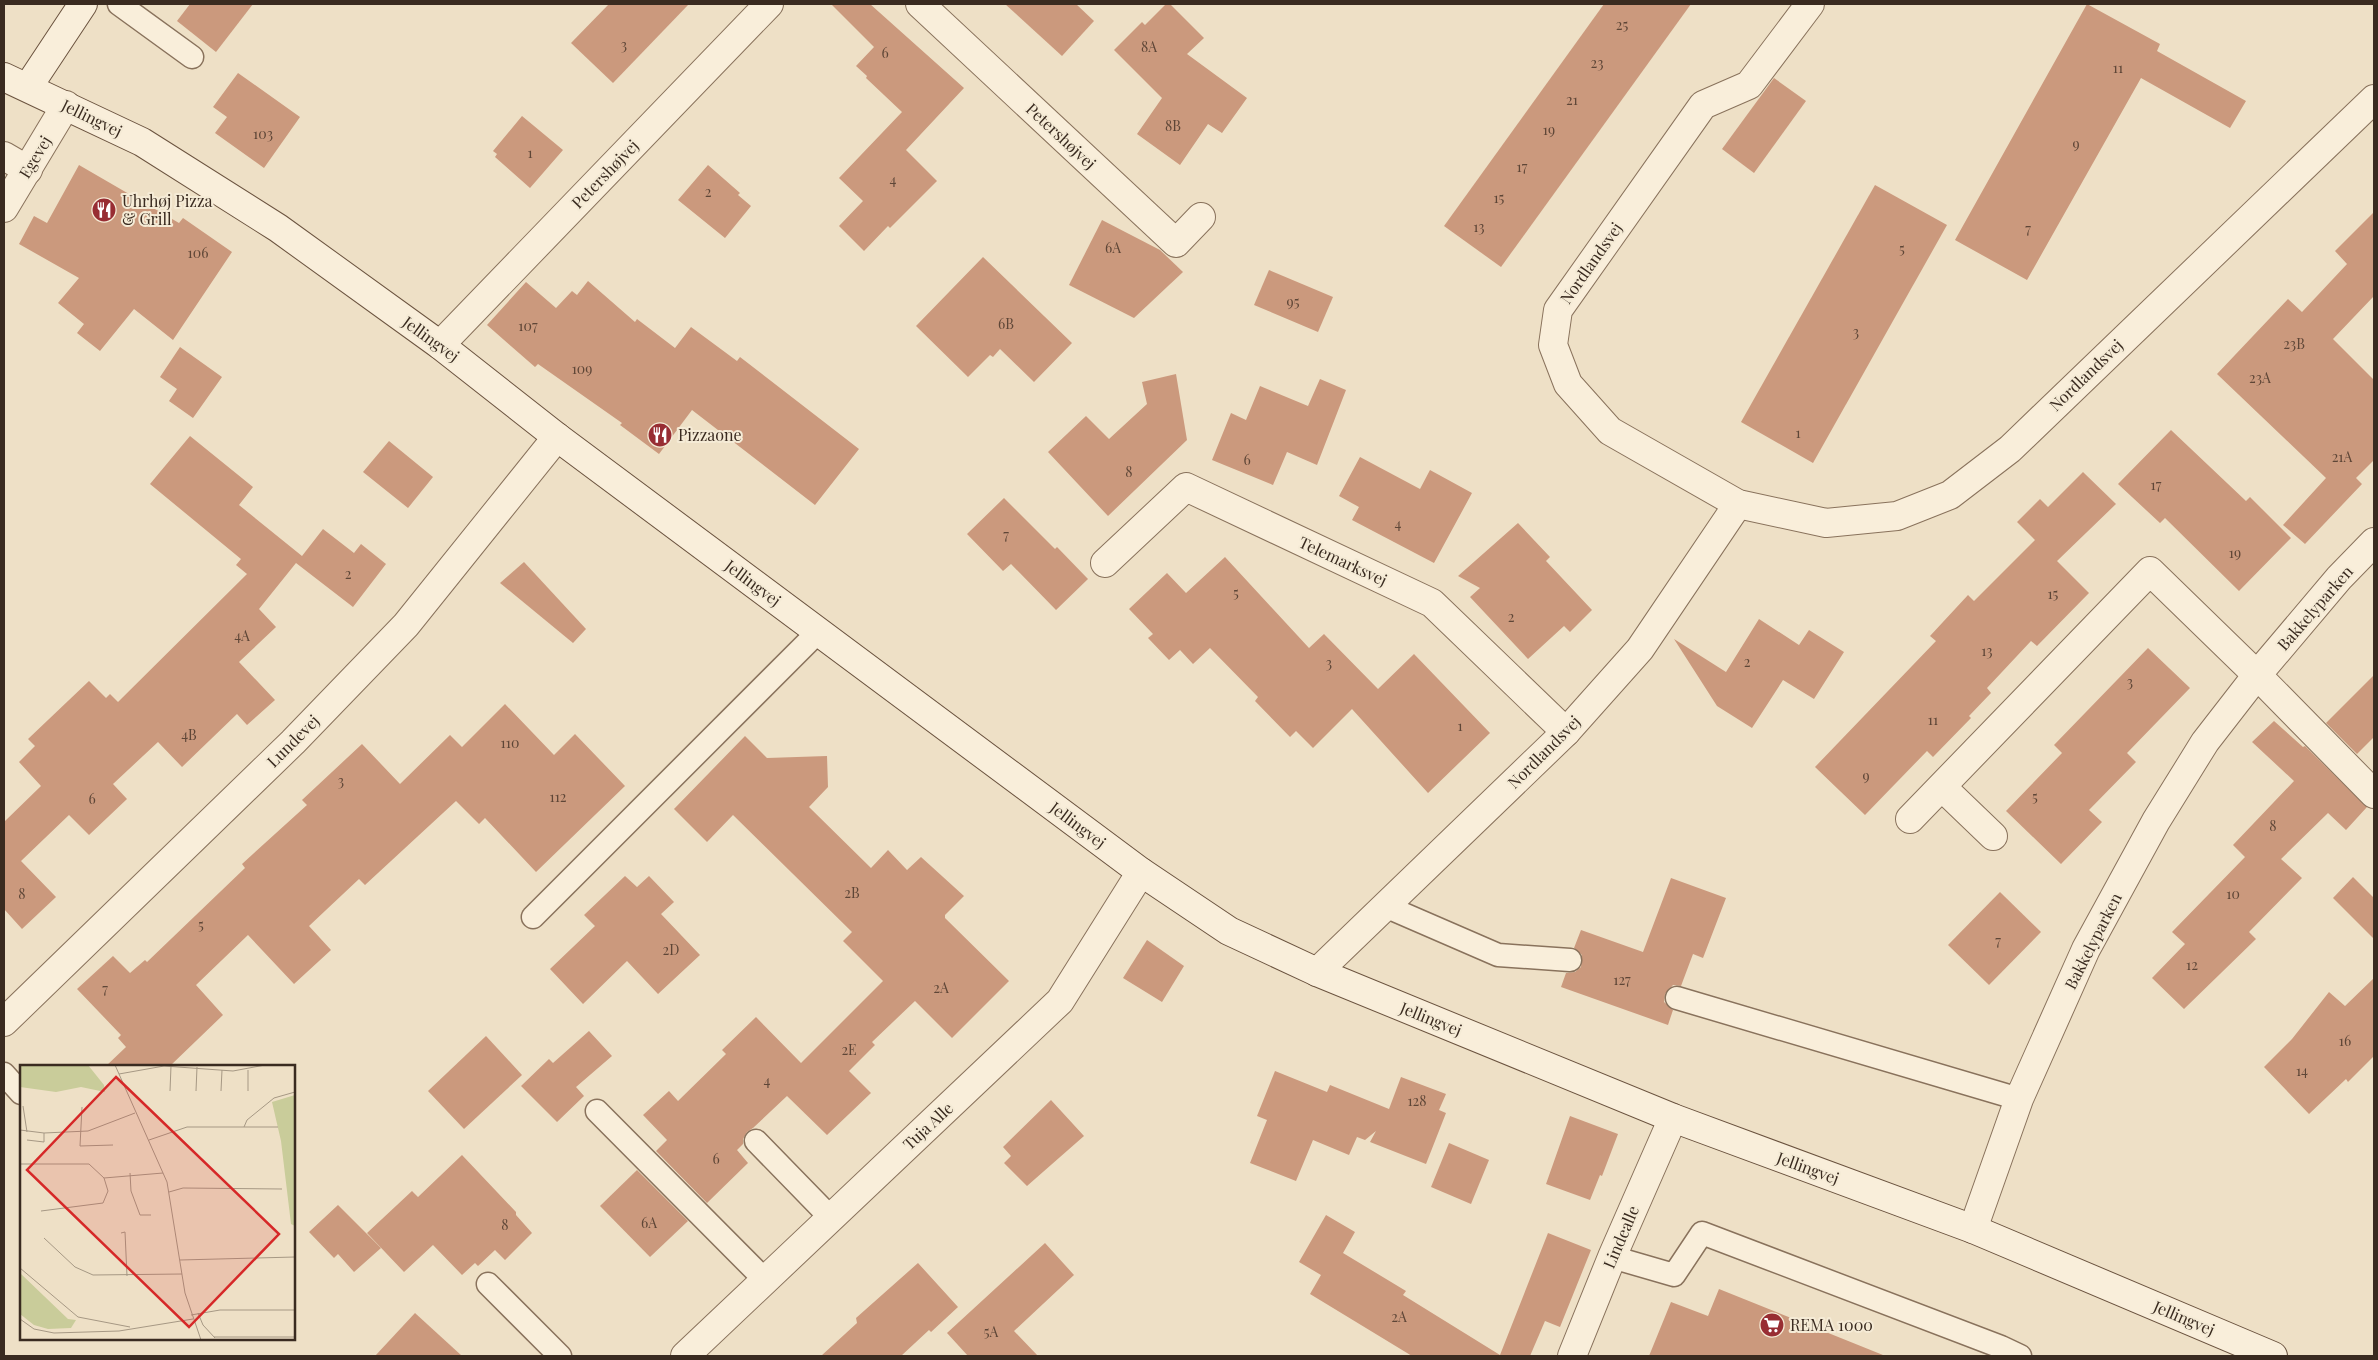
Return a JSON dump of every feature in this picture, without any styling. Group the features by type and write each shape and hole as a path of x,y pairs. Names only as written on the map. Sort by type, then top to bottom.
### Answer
{"street":[{"path":"16,82 83,4"},
{"name":"Petershøjvej","path":"440,345 769,4"},
{"name":"Petershøjvej","path":"920,4 1176,243 1201,217"},
{"name":"Nordlandsvej","path":"1810,4 1749,85 1703,105 1558,310 1553,345 1568,384 1610,431 1738,504 1826,523 1897,516 1950,495 2010,449 2374,99"},
{"name":"Jellingvej","path":"16,82 142,142 278,228 440,345 558,437 1141,872 1228,931 1317,972 1673,1118 1973,1229 2273,1356"},
{"name":"Egevej","path":"4,208 66,105"},
{"path":"4,156 28,170"},
{"name":"Lundevej","path":"4,1022 293,742 406,625 558,437"},
{"name":"Telemarksvej","path":"1105,563 1186,487 1432,603 1566,732"},
{"name":"Nordlandsvej","path":"1317,972 1566,732 1640,649 1738,504"},
{"name":"Bakkelyparken","path":"1973,1229 2019,1099 2086,949 2156,821 2205,742 2257,675 2339,578 2374,542"},
{"path":"1910,819 2150,571 2257,675 2374,794"},
{"path":"1942,787 1993,836"},
{"name":"Tuja Alle","path":"685,1356 1060,1001 1141,872"},
{"name":"Lindealle","path":"1572,1356 1612,1257 1673,1118"}],"lane":[{"path":"119,4 192,57"},
{"path":"533,917 818,632"},
{"path":"1385,906 1498,955 1570,960"},
{"path":"1677,998 2019,1099"},
{"path":"4,1074 20,1092"},
{"path":"597,1111 765,1280"},
{"path":"756,1140 831,1218"},
{"path":"1612,1257 1674,1275 1702,1233 2002,1347 2020,1356"},
{"path":"488,1284 560,1356"}],"building":[{"path":"190,4 253,4 216,52 177,21"},
{"path":"609,4 689,4 613,83 571,43"},
{"path":"831,4 870,4 964,88 906,150 937,181 864,251 839,226 863,201 839,178 902,112 856,66 874,47"},
{"path":"1005,4 1076,4 1094,21 1062,56"},
{"path":"1166,4 1170,4 1204,38 1187,54 1247,98 1222,133 1208,124 1180,165 1137,134 1162,98 1114,50 1142,22 1145,25"},
{"path":"1604,4 1691,4 1501,267 1444,226"},
{"path":"2087,4 2160,44 2157,51 2246,101 2230,128 2141,78 2027,280 1955,240"},
{"path":"238,73 300,117 264,168 215,133 227,117 213,107"},
{"path":"1774,78 1806,101 1754,173 1722,149"},
{"path":"522,116 563,150 530,188 495,157 497,154 493,151"},
{"path":"79,165 179,223 183,218 232,252 173,340 134,309 100,351 77,333 84,324 58,303 79,278 19,244 34,216 47,223"},
{"path":"708,165 740,193 738,195 751,206 725,238 678,200"},
{"path":"1875,185 1947,225 1813,463 1741,422"},
{"path":"2374,212 2374,296 2333,339 2374,380 2374,460 2356,478 2362,484 2305,544 2283,525 2326,478 2217,374 2288,299 2302,312 2347,264 2335,251"},
{"path":"1102,220 1160,250 1183,272 1134,318 1069,285"},
{"path":"983,257 1072,343 1034,382 1000,349 993,357 990,355 968,377 916,326"},
{"path":"1269,270 1333,297 1318,332 1254,305"},
{"path":"588,281 635,322 637,319 675,348 691,327 737,361 740,357 859,449 815,505 692,410 659,454 620,425 622,423 538,364 535,367 487,325 526,282 556,308 572,291 577,295"},
{"path":"180,347 222,377 193,418 169,401 177,389 160,377"},
{"path":"1176,374 1187,440 1108,516 1048,452 1086,416 1109,439 1147,404 1142,382"},
{"path":"1320,379 1346,390 1317,465 1287,452 1273,485 1212,460 1231,413 1246,420 1260,386 1308,406"},
{"path":"2171,430 2246,501 2250,497 2291,538 2239,591 2165,518 2160,523 2118,484"},
{"path":"190,436 253,487 239,505 302,556 323,529 354,553 361,544 386,564 353,607 296,563 259,609 276,627 239,662 275,700 247,725 237,714 182,767 158,742 113,784 127,799 89,835 69,815 21,861 56,897 22,929 4,909 4,822 41,786 19,762 35,746 28,739 89,681 106,698 110,694 118,702 247,574 236,565 241,559 150,484"},
{"path":"389,441 433,477 408,508 363,472"},
{"path":"1360,457 1420,489 1430,470 1472,493 1434,563 1352,520 1359,507 1339,496"},
{"path":"2083,472 2116,504 2057,561 2089,593 2037,646 2031,641 1987,688 1991,693 1969,716 1971,718 1933,757 1927,751 1865,815 1815,767 1936,641 1930,636 1968,595 1974,601 2035,540 2017,522 2040,499 2048,507"},
{"path":"1004,498 1055,549 1057,547 1088,579 1056,610 1011,564 1003,571 967,534"},
{"path":"1518,523 1550,557 1546,561 1592,610 1570,632 1564,626 1528,659 1470,597 1480,588 1458,576"},
{"path":"1225,557 1309,648 1324,634 1378,689 1414,654 1490,733 1428,793 1352,709 1313,748 1296,731 1290,737 1255,701 1258,697 1210,648 1193,664 1180,650 1169,660 1148,638 1153,634 1129,609 1167,573 1186,593"},
{"path":"524,562 586,629 573,643 500,583"},
{"path":"1759,619 1799,645 1809,630 1844,652 1814,699 1783,680 1752,728 1717,706 1674,639 1726,672"},
{"path":"2148,648 2190,688 2127,753 2136,762 2089,810 2102,822 2061,864 2006,811 2062,753 2054,745"},
{"path":"2374,675 2374,737 2357,754 2326,723"},
{"path":"505,704 554,755 575,734 625,786 536,872 485,818 479,824 456,801 365,885 359,879 309,926 331,950 294,984 248,935 196,985 223,1015 171,1065 107,1065 126,1047 118,1038 121,1035 77,989 113,956 130,973 145,960 147,962 245,868 242,864 307,805 302,800 362,744 400,784 450,735 462,747"},
{"path":"2274,721 2303,747 2305,746 2367,807 2346,830 2328,813 2281,859 2302,878 2249,932 2256,939 2184,1009 2152,978 2185,944 2172,932 2245,857 2233,845 2294,781 2252,742"},
{"path":"745,736 767,758 827,756 828,787 809,807 871,868 888,850 907,870 921,857 964,896 945,915 945,918 1009,981 952,1038 915,1001 872,1042 875,1045 849,1071 871,1093 827,1135 787,1096 747,1132 743,1139 743,1144 737,1150 748,1163 707,1203 656,1151 667,1140 643,1115 669,1091 678,1101 726,1054 722,1050 756,1017 801,1063 883,981 843,941 852,932 733,815 707,842 674,809"},
{"path":"625,876 637,887 649,876 674,902 661,914 700,955 658,994 627,961 583,1004 550,969 595,926 584,915"},
{"path":"2353,877 2374,898 2374,939 2333,898"},
{"path":"1671,878 1726,898 1703,958 1693,954 1681,986 1673,985 1665,994 1664,1002 1673,1010 1668,1025 1561,987 1566,973 1575,972 1581,967 1582,955 1574,948 1581,930 1643,952"},
{"path":"2000,892 2041,932 1989,985 1948,945"},
{"path":"1147,940 1184,966 1162,1002 1123,978"},
{"path":"2374,978 2374,1056 2348,1082 2346,1079 2309,1114 2264,1067 2292,1039 2329,992 2345,1006"},
{"path":"589,1031 612,1056 576,1087 584,1096 557,1122 521,1086 549,1059 553,1063"},
{"path":"486,1036 522,1075 464,1129 428,1091"},
{"path":"1275,1071 1327,1092 1330,1085 1389,1109 1401,1077 1446,1094 1439,1110 1446,1113 1426,1164 1370,1142 1376,1131 1365,1140 1357,1137 1349,1155 1313,1140 1296,1181 1250,1163 1267,1120 1257,1116"},
{"path":"1051,1100 1084,1136 1027,1186 1004,1163 1011,1156 1003,1147"},
{"path":"1570,1116 1618,1134 1602,1176 1600,1175 1590,1200 1546,1184"},
{"path":"1449,1143 1489,1160 1471,1204 1431,1187"},
{"path":"462,1155 516,1212 516,1215 532,1233 505,1260 495,1250 478,1266 475,1263 462,1275 433,1245 404,1272 367,1233 412,1191 418,1197"},
{"path":"637,1170 688,1221 650,1257 600,1206"},
{"path":"338,1205 381,1248 354,1272 338,1254 334,1258 309,1232"},
{"path":"1326,1215 1355,1232 1343,1253 1406,1291 1403,1295 1500,1355 1548,1233 1591,1250 1560,1327 1545,1321 1530,1356 1412,1356 1310,1294 1321,1275 1299,1262"},
{"path":"1045,1243 1074,1275 1014,1331 1038,1356 968,1356 947,1333"},
{"path":"918,1263 958,1307 901,1356 821,1356 857,1323 856,1318"},
{"path":"1719,1289 1883,1356 1649,1356 1671,1302 1708,1316"},
{"path":"415,1313 462,1356 375,1356"}],"place":[{"name":"Uhrhøj Pizza & Grill","path":"104,210"},
{"name":"Pizzaone","path":"660,435"},
{"name":"REMA 1000","path":"1772,1325"}]}
